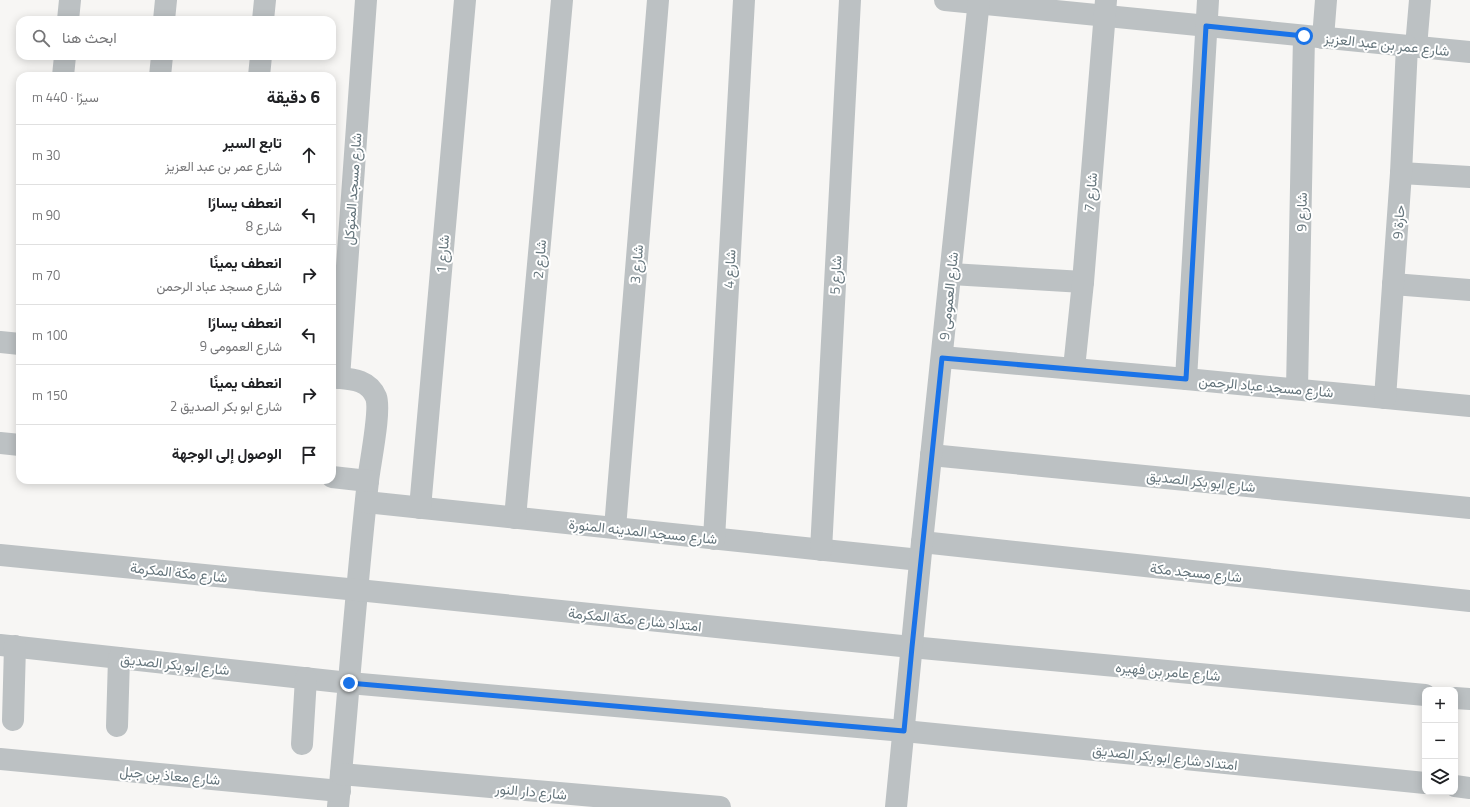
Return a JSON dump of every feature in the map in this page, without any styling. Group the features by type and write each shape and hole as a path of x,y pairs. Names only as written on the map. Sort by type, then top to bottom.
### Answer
{"street":[{"path":"68,16 70,0"},
{"path":"164,16 166,0"},
{"path":"263,16 265,0"},
{"name":"شارع مسجد المتوكل","path":"341,378 366,0"},
{"name":"شارع 1","path":"420,508 465,0"},
{"name":"شارع 2","path":"515,518 562,0"},
{"name":"شارع 3","path":"615,528 658,0"},
{"name":"شارع 4","path":"714,538 744,0"},
{"name":"شارع 5","path":"820,550 850,0"},
{"name":"شارع عمر بن عبد العزيز","path":"945,0 1105,8 1206,26 1470,52"},
{"path":"1186,379 1208,0"},
{"name":"شارع 9","path":"1297,389 1313,37 1326,0"},
{"name":"حارة 9","path":"1385,398 1411,46 1420,0"},
{"name":"شارع العمومى 9","path":"896,807 921,551 979,2"},
{"name":"شارع 7","path":"1074,368 1083,282 1105,8"},
{"path":"63,72 65,60"},
{"path":"160,72 162,60"},
{"path":"259,72 261,60"},
{"path":"1401,172 1470,177"},
{"path":"951,274 1083,282"},
{"path":"1393,284 1470,290"},
{"path":"0,342 16,344"},
{"name":"شارع مسجد عباد الرحمن","path":"942,358 1074,368 1470,406"},
{"path":"340,791 368,481 378,406 373,391 368,385 361,381 341,378"},
{"path":"0,443 16,445"},
{"name":"شارع ابو بكر الصديق","path":"932,455 1470,508"},
{"path":"336,477 368,481"},
{"name":"شارع مسجد المدينه المنورة","path":"366,502 820,550 921,551"},
{"name":"شارع مسجد مكة","path":"921,551 1470,601"},
{"name":"شارع مكة المكرمة","path":"0,555 358,590"},
{"name":"امتداد شارع مكة المكرمة","path":"358,590 912,647"},
{"path":"7,645 14,720"},
{"name":"شارع ابو بكر الصديق","path":"7,645 349,683"},
{"name":"شارع عامر بن فهيره","path":"912,647 1422,695"},
{"path":"117,726 119,658"},
{"path":"302,744 306,678"},
{"name":"امتداد شارع ابو بكر الصديق","path":"349,683 904,731 1422,783"},
{"path":"1458,698 1470,700"},
{"name":"شارع معاذ بن جبل","path":"0,759 340,791"},
{"path":"1458,786 1470,788"},
{"name":"شارع دار النور","path":"340,791 720,807"}],"route":[{"path":"349,683 904,731 942,358 1074,368 1186,379 1206,26 1304,36"}]}
